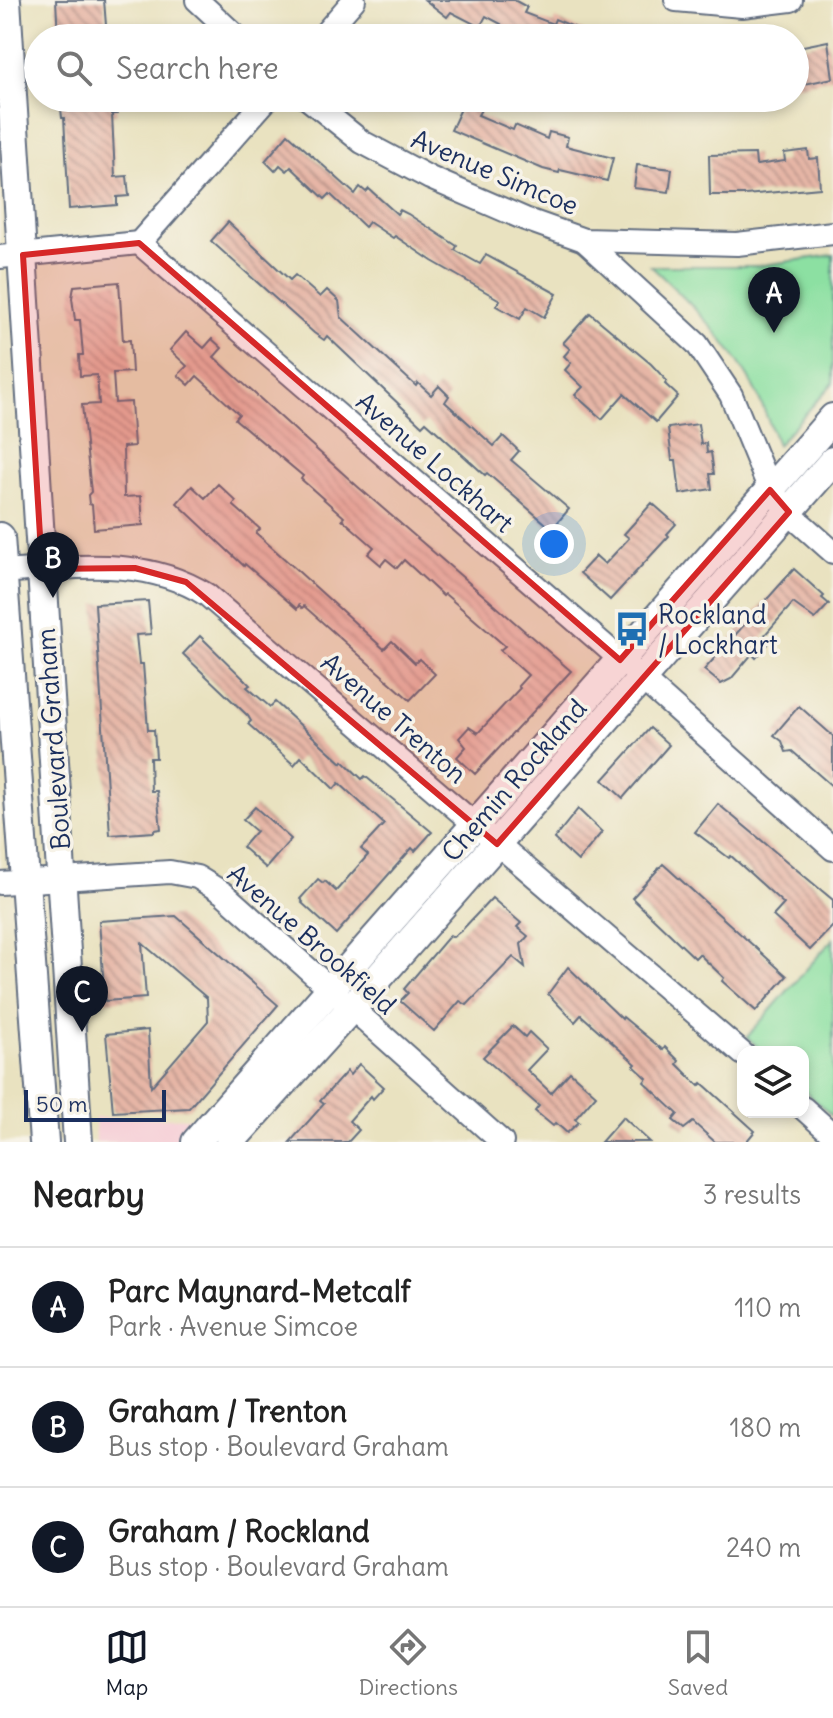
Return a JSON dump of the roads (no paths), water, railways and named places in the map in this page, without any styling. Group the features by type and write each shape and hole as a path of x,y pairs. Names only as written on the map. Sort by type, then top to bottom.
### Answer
{"street":[{"name":"Boulevard Graham","path":"6,0 11,256 42,569 78,1142"},
{"path":"197,0 223,24"},
{"path":"333,24 354,0"},
{"path":"676,0 742,6 791,0"},
{"path":"11,256 139,243 256,112"},
{"name":"Avenue Simcoe","path":"324,112 362,142 430,178 525,219 584,240 737,244 833,233"},
{"name":"Avenue Simcoe","path":"584,240 697,344 731,395 770,490 833,552"},
{"name":"Avenue Lockhart","path":"139,243 833,849"},
{"name":"Chemin Rockland","path":"230,1142 475,824 833,418"},
{"name":"Chemin Rockland","path":"196,1142 497,844 833,461"},
{"name":"Boulevard Graham","path":"0,537 12,882 44,1142"},
{"name":"Avenue Trenton","path":"1,572 135,568 160,572 186,582 207,595 737,1049"},
{"name":"Avenue Brookfield","path":"12,882 170,872 197,877 223,893 502,1142"},
{"path":"809,1113 833,1135"}],"place":[{"name":"Parc Maynard-Metcalf","path":"774,333"},
{"name":"Graham / Trenton","path":"53,598"},
{"name":"Rockland / Lockhart","path":"632,629"},
{"name":"Graham / Rockland","path":"82,1032"}]}
